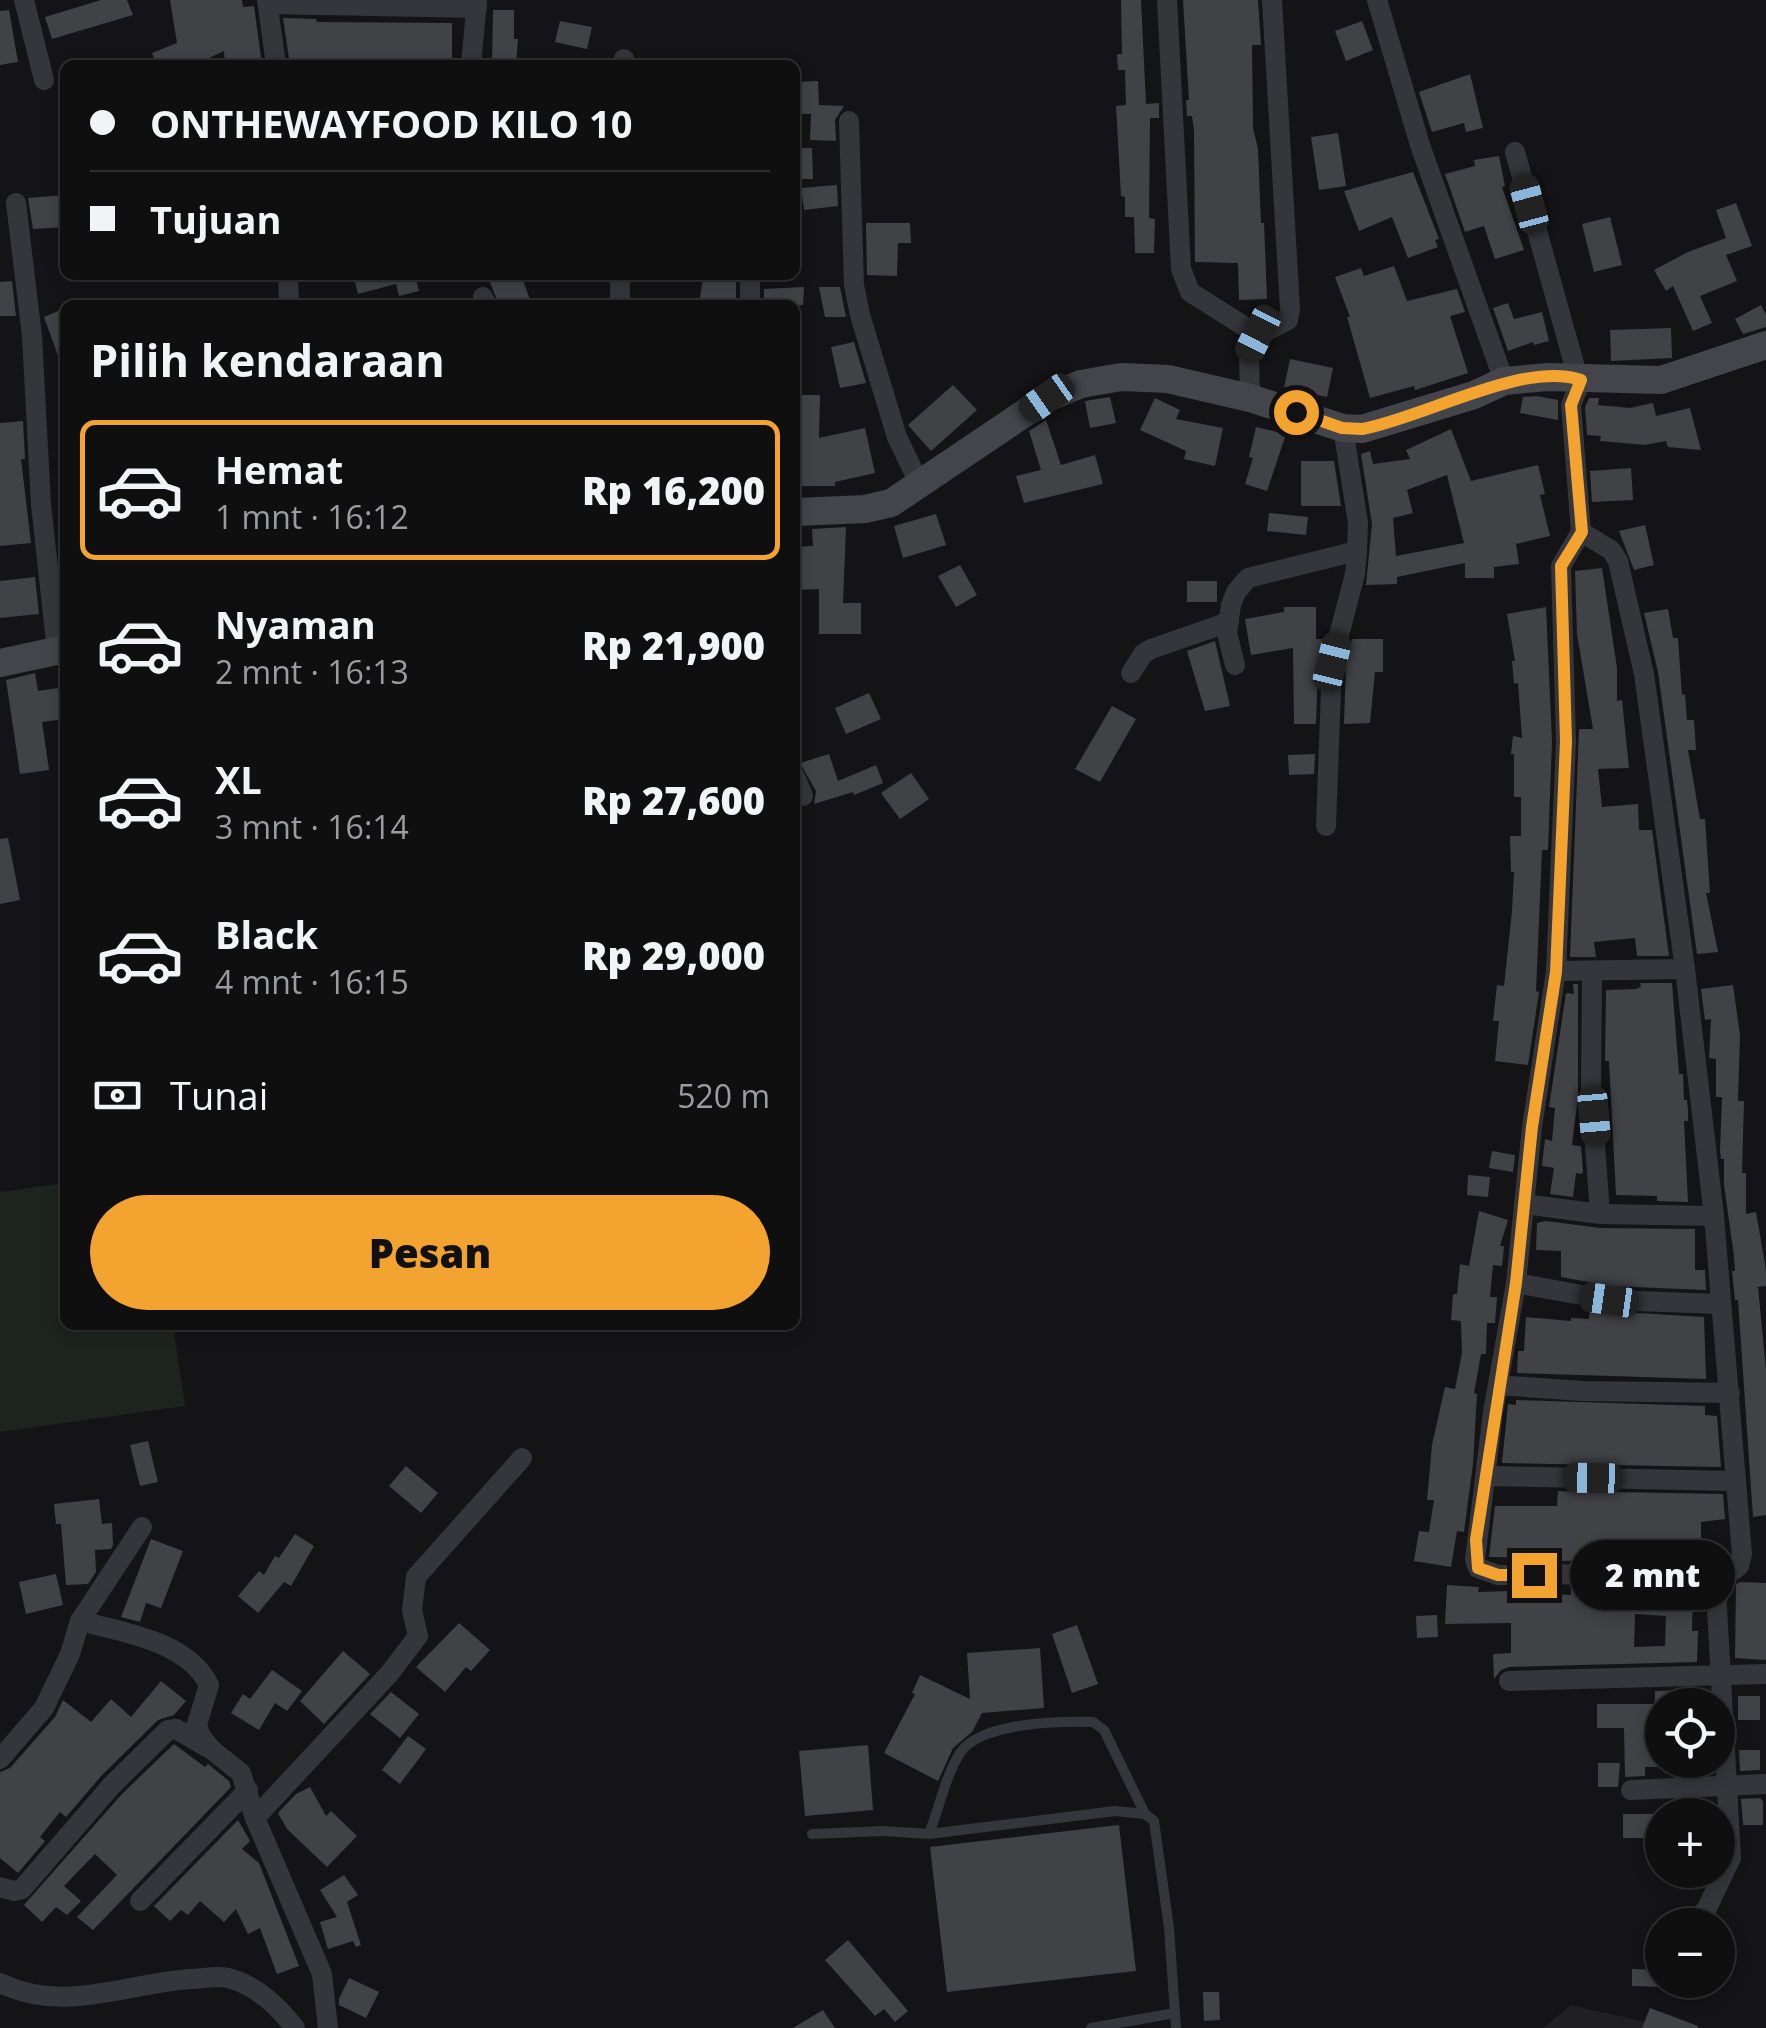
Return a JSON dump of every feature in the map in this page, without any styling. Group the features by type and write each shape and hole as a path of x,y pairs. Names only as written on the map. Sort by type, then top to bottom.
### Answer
{"street":[{"path":"24,0 44,80"},
{"path":"1167,0 1181,268 1190,292 1258,334"},
{"path":"1250,398 1249,353 1258,334 1288,320 1290,309 1272,0"},
{"path":"1377,0 1420,145 1504,381"},
{"path":"275,60 268,2 477,4 471,60"},
{"path":"850,121 854,284 860,316 897,437 920,485"},
{"path":"1515,152 1580,379 1571,405 1582,532 1561,566 1566,741 1556,972 1532,1127 1516,1283 1475,1550 1478,1568 1498,1575 1715,1573 1740,1566 1742,1554 1714,1216 1685,969 1644,674 1623,578 1610,550 1582,532"},
{"path":"16,204 32,336 41,504 60,643"},
{"path":"800,512 865,509 890,502 1047,398 1081,384 1121,377 1168,378 1250,398 1342,428 1381,426 1504,381 1662,380 1766,345"},
{"path":"1326,826 1332,662 1355,574 1357,551 1358,523 1342,428"},
{"path":"1235,665 1229,645 1229,622 1236,592 1248,578 1357,551"},
{"path":"1131,673 1151,649 1229,622"},
{"path":"0,663 60,650"},
{"path":"1556,972 1685,969"},
{"path":"1592,972 1591,1091 1600,1214"},
{"path":"1524,1204 1600,1214 1714,1216"},
{"path":"1516,1283 1609,1300 1720,1304"},
{"path":"1498,1385 1730,1393"},
{"path":"255,1818 389,1674 418,1636 412,1610 416,1577 522,1458"},
{"path":"1486,1476 1736,1481"},
{"path":"0,1759 44,1708 70,1654 80,1621 142,1527"},
{"path":"1707,1908 1731,1858 1715,1573"},
{"path":"80,1621 163,1646 204,1674 210,1685 197,1724 211,1749"},
{"path":"1509,1681 1766,1674"},
{"path":"0,1887 22,1889 112,1785 168,1730 176,1729 211,1749 240,1773 255,1818 322,1974 328,2028"},
{"path":"1631,1790 1766,1784"},
{"path":"140,1901 248,1790"},
{"path":"0,1983 28,1994 74,1998 175,1980 229,1978 259,1992 295,2028"}],"lane":[{"path":"930,1834 961,1752 984,1735 1009,1728 1094,1722 1104,1730 1145,1814 1154,1822 1169,1928 1176,2028"},
{"path":"812,1834 930,1834 1096,1813 1132,1810 1145,1814"},
{"path":"1091,2028 1175,2013"}],"shaded area":[{"path":"60,1184 60,1330 174,1330 185,1406 0,1432 0,1192"},
{"path":"1571,2005 1671,2028 1543,2028"}],"building":[{"path":"101,0 127,0 133,15 52,39 45,17"},
{"path":"170,0 242,0 243,7 254,6 261,60 225,60 224,51 205,60 155,60 152,53 177,43"},
{"path":"1121,0 1141,0 1146,104 1159,103 1159,118 1150,118 1149,218 1155,219 1154,253 1135,253 1134,217 1125,217 1125,197 1121,196 1116,106 1126,105 1125,70 1118,70 1117,54 1122,54"},
{"path":"1183,0 1258,0 1261,45 1252,45 1253,128 1258,149 1267,299 1239,300 1238,263 1195,262 1194,131 1192,116 1187,116"},
{"path":"9,10 18,62 0,65 0,11"},
{"path":"493,10 514,10 516,60 492,60"},
{"path":"283,18 452,23 452,60 289,60"},
{"path":"560,21 592,27 587,49 555,42"},
{"path":"1362,21 1373,50 1346,61 1335,31"},
{"path":"1470,74 1483,128 1466,132 1464,123 1432,132 1419,92"},
{"path":"818,81 819,105 844,106 835,120 836,141 810,140 811,114 800,114 800,82"},
{"path":"1338,133 1346,186 1319,190 1311,137"},
{"path":"800,148 812,148 813,179 800,179"},
{"path":"1499,156 1505,186 1502,187 1524,250 1495,259 1484,226 1465,232 1445,174 1475,166 1474,160"},
{"path":"1413,172 1439,239 1435,240 1438,247 1408,258 1392,217 1359,231 1344,191"},
{"path":"837,185 838,206 804,210 801,188"},
{"path":"60,195 60,227 33,229 28,198"},
{"path":"1736,203 1752,246 1726,255 1737,281 1700,296 1712,323 1693,331 1673,286 1666,291 1654,270 1726,238 1716,210"},
{"path":"1610,217 1622,265 1594,272 1582,224"},
{"path":"866,223 910,223 911,243 898,243 897,276 867,275"},
{"path":"1394,266 1407,301 1457,289 1465,312 1450,316 1468,373 1415,390 1414,386 1370,398 1350,317 1335,277 1361,268 1364,276"},
{"path":"354,280 416,280 419,291 399,296 396,284 358,294"},
{"path":"489,280 523,280 530,300 497,300"},
{"path":"703,280 736,282 736,300 700,300"},
{"path":"12,281 16,316 0,316 0,282"},
{"path":"804,287 803,305 800,300 764,300 764,289"},
{"path":"819,287 840,287 846,317 825,317"},
{"path":"1508,303 1514,319 1542,312 1549,341 1508,351 1493,308"},
{"path":"1761,305 1766,327 1743,334 1735,319"},
{"path":"60,310 60,361 44,317"},
{"path":"1671,328 1672,358 1611,361 1610,330"},
{"path":"854,342 866,383 840,388 831,347"},
{"path":"1290,359 1333,368 1327,397 1284,388"},
{"path":"953,385 977,410 931,451 908,425"},
{"path":"800,395 820,395 819,438 865,428 875,473 835,482 835,486 800,486"},
{"path":"1110,397 1116,423 1090,428 1085,401"},
{"path":"1523,397 1558,400 1558,420 1520,413"},
{"path":"1155,398 1180,410 1176,419 1223,428 1215,466 1184,459 1186,451 1140,430"},
{"path":"1589,398 1599,398 1598,405 1630,408 1653,403 1656,416 1690,408 1701,450 1668,447 1666,441 1645,445 1600,441 1601,436 1587,435 1585,407"},
{"path":"1046,420 1061,465 1095,455 1103,484 1024,503 1016,476 1041,470 1029,431"},
{"path":"23,421 25,459 21,459 31,543 0,546 0,423"},
{"path":"1256,427 1286,434 1267,491 1245,484"},
{"path":"1451,429 1471,481 1538,465 1545,494 1540,495 1550,536 1516,544 1519,564 1494,567 1494,578 1465,578 1465,563 1397,577 1397,584 1366,585 1372,524 1361,454 1370,451 1373,464 1410,459 1406,450","holes":["1447,475 1464,543 1396,556 1393,518 1413,513 1407,490"]},
{"path":"1301,461 1334,461 1341,506 1301,506"},
{"path":"1631,468 1633,500 1592,502 1590,471"},
{"path":"1269,513 1308,517 1306,535 1267,531"},
{"path":"936,514 946,545 903,558 894,526"},
{"path":"1645,525 1654,565 1634,570 1619,531"},
{"path":"846,527 843,603 861,603 861,634 819,634 819,589 800,590 800,547 813,546 812,529"},
{"path":"960,565 977,595 956,607 938,576"},
{"path":"1602,568 1629,768 1598,769 1602,807 1638,804 1639,830 1652,830 1669,956 1637,956 1635,938 1594,942 1596,957 1570,957 1579,729 1593,729 1577,634 1575,571"},
{"path":"35,577 39,614 0,618 0,581"},
{"path":"1187,581 1217,581 1217,602 1187,602"},
{"path":"1284,607 1316,607 1316,639 1324,639 1318,662 1316,724 1294,724 1293,648 1251,655 1245,619 1284,612"},
{"path":"1546,607 1552,741 1548,850 1542,850 1536,991 1539,992 1528,1065 1495,1061 1499,1021 1493,1021 1497,985 1504,986 1512,911 1514,872 1510,836 1521,836 1521,797 1514,797 1511,754 1513,736 1522,738 1507,614"},
{"path":"1668,609 1673,638 1678,638 1687,720 1694,720 1696,750 1688,750 1700,819 1705,819 1710,893 1706,893 1718,952 1697,954 1658,672 1644,613"},
{"path":"1352,639 1383,639 1383,672 1375,672 1370,723 1344,724 1346,664"},
{"path":"1215,641 1230,706 1205,711 1187,651"},
{"path":"35,673 38,691 60,688 60,720 42,722 49,770 20,774 6,680"},
{"path":"869,693 881,719 846,734 835,708"},
{"path":"1112,706 1136,719 1100,782 1075,769"},
{"path":"829,754 838,781 876,765 883,783 854,795 853,792 814,804 816,791 800,763"},
{"path":"1315,754 1314,774 1289,775 1288,755"},
{"path":"911,773 929,799 900,819 881,793"},
{"path":"8,838 20,900 0,904 0,839"},
{"path":"1640,983 1672,983 1679,1074 1683,1074 1688,1111 1688,1121 1684,1121 1688,1202 1616,1195 1609,1061 1605,1061 1606,990 1636,989 1641,987"},
{"path":"1573,984 1578,984 1578,1097 1572,1145 1581,1146 1583,1171 1576,1173 1573,1197 1550,1194 1554,1168 1542,1166 1545,1139 1552,1141 1555,1108 1549,1107 1566,993 1574,994"},
{"path":"1733,985 1740,1035 1738,1101 1744,1101 1742,1173 1746,1173 1746,1214 1756,1212 1766,1270 1766,1286 1758,1287 1766,1370 1766,1515 1753,1517 1738,1300 1732,1271 1734,1256 1724,1159 1720,1151 1722,1097 1716,1097 1716,1059 1709,1058 1711,1019 1705,1020 1701,989"},
{"path":"1492,1151 1515,1155 1513,1172 1489,1168"},
{"path":"1468,1175 1490,1177 1488,1197 1467,1195"},
{"path":"1479,1211 1508,1220 1500,1246 1504,1246 1502,1266 1493,1265 1490,1297 1497,1297 1495,1323 1487,1323 1486,1354 1481,1354 1474,1393 1477,1394 1473,1464 1464,1532 1457,1531 1451,1567 1414,1561 1419,1531 1429,1532 1434,1500 1427,1500 1432,1445 1445,1387 1455,1389 1462,1353 1461,1321 1451,1320 1453,1294 1457,1294 1460,1264 1469,1266"},
{"path":"1537,1223 1600,1228 1695,1229 1695,1270 1705,1270 1706,1290 1610,1286 1561,1277 1561,1251 1536,1250"},
{"path":"1589,1310 1704,1317 1706,1379 1517,1373 1518,1351 1524,1351 1526,1317 1589,1319"},
{"path":"1516,1400 1705,1406 1705,1415 1717,1416 1721,1467 1502,1463 1508,1404 1516,1405"},
{"path":"148,1441 158,1482 140,1486 130,1445"},
{"path":"406,1466 438,1493 421,1513 389,1486"},
{"path":"1558,1491 1723,1494 1725,1519 1701,1522 1701,1559 1558,1561 1489,1557 1495,1506 1557,1506"},
{"path":"99,1499 102,1524 112,1523 113,1545 111,1549 95,1550 96,1572 88,1584 66,1585 61,1524 56,1524 54,1504"},
{"path":"295,1534 314,1546 291,1586 284,1582 258,1613 238,1596 259,1571 264,1575"},
{"path":"151,1539 183,1551 161,1608 146,1603 140,1622 121,1617"},
{"path":"56,1574 63,1605 26,1614 19,1582"},
{"path":"1766,1583 1766,1660 1735,1658 1736,1584"},
{"path":"1447,1585 1479,1587 1478,1592 1540,1590 1571,1595 1571,1588 1693,1587 1692,1631 1698,1631 1697,1662 1509,1667 1494,1679 1493,1654 1511,1653 1511,1623 1445,1624","holes":["1635,1614 1666,1616 1665,1646 1634,1647"]},
{"path":"1437,1615 1438,1637 1417,1638 1416,1616"},
{"path":"459,1623 490,1650 471,1671 466,1667 445,1692 416,1667"},
{"path":"1077,1625 1098,1684 1072,1693 1052,1634"},
{"path":"1040,1648 1044,1708 982,1713 972,1732 953,1748 938,1781 884,1753 915,1694 912,1693 920,1675 970,1699 967,1653"},
{"path":"343,1651 370,1674 324,1724 300,1701"},
{"path":"272,1670 302,1691 287,1711 275,1703 259,1730 231,1713 243,1694 250,1699"},
{"path":"161,1681 186,1701 174,1715 158,1720 66,1817 60,1812 40,1837 45,1841 18,1873 0,1858 0,1772 10,1768 55,1717 63,1700 91,1722 111,1699 131,1717"},
{"path":"391,1692 419,1714 400,1738 370,1714"},
{"path":"1738,1696 1760,1696 1760,1720 1738,1720"},
{"path":"1597,1704 1645,1704 1645,1776 1625,1777 1624,1728 1597,1728"},
{"path":"408,1736 426,1749 400,1784 382,1770"},
{"path":"174,1744 205,1767 208,1764 231,1787 93,1930 77,1917 117,1875 95,1854 64,1886 81,1901 67,1915 56,1907 42,1922 24,1905 122,1794"},
{"path":"868,1745 873,1810 805,1816 799,1751"},
{"path":"1739,1750 1760,1750 1760,1770 1740,1771"},
{"path":"1598,1763 1620,1763 1618,1787 1598,1787"},
{"path":"310,1787 326,1816 331,1811 357,1836 327,1867 287,1829 278,1813 296,1794"},
{"path":"1760,1798 1763,1825 1743,1825 1741,1799"},
{"path":"1623,1814 1645,1814 1645,1838 1623,1838"},
{"path":"238,1820 250,1841 242,1849 259,1863 299,1966 277,1974 260,1928 248,1934 236,1909 224,1922 200,1901 188,1915 181,1910 170,1921 154,1906"},
{"path":"1119,1825 1136,1971 947,1992 930,1847"},
{"path":"344,1875 358,1895 347,1902 361,1945 356,1947 353,1941 328,1949 320,1922 337,1917 320,1890"},
{"path":"848,1940 908,2011 895,2022 884,2009 875,2016 825,1960"},
{"path":"1632,1969 1645,1969 1645,1986 1632,1986"},
{"path":"349,1978 379,1992 366,2018 339,2005"},
{"path":"1203,1992 1219,1992 1220,2020 1204,2021"},
{"path":"1650,2008 1698,2026 1698,2028 1642,2028"},
{"path":"823,2010 835,2028 793,2028"}],"route":[{"path":"1296,412 1342,428 1362,429 1474,395 1504,381 1581,380 1571,405 1582,532 1561,566 1566,741 1556,972 1475,1560 1478,1568 1486,1572 1534,1575"}]}
